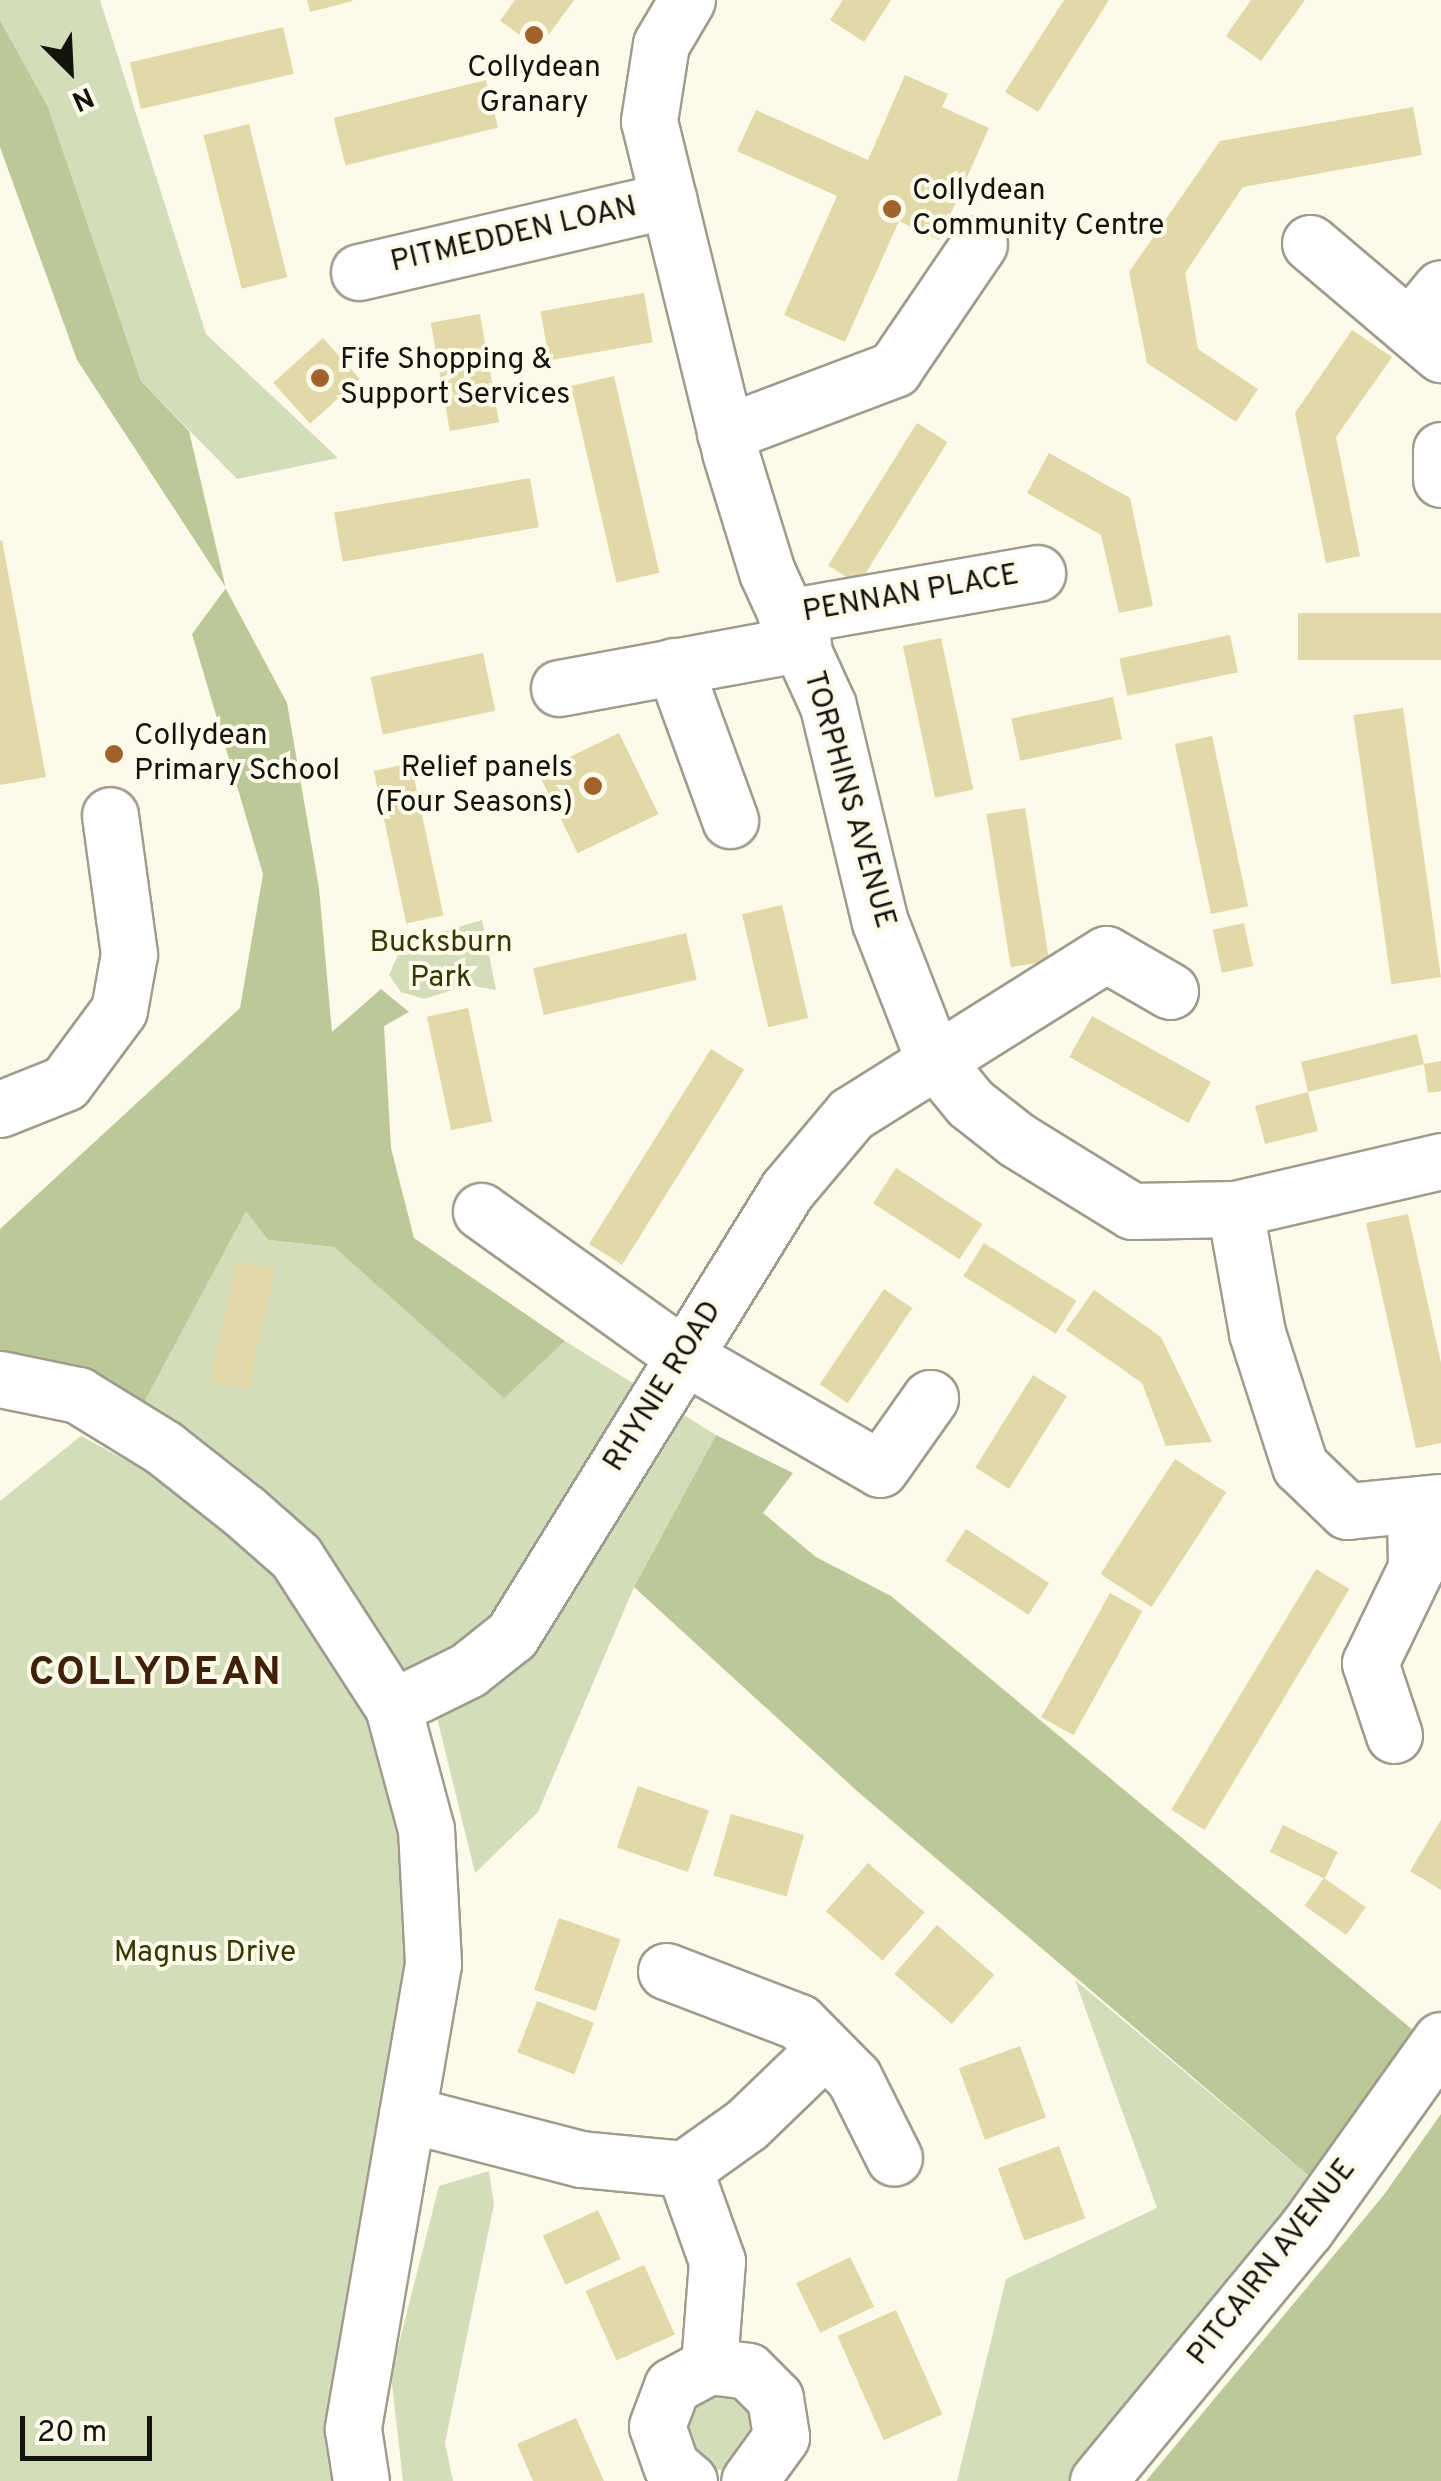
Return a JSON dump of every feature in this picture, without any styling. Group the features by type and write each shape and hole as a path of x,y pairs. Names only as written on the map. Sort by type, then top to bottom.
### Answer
{"street":[{"name":"TORPHINS AVENUE","path":"687,0 662,44 649,120 725,433 794,630 828,706 880,922 933,1058 970,1103 1017,1140 1132,1211 1235,1209 1441,1161"},
{"name":"PITMEDDEN LOAN","path":"359,272 668,200"},
{"path":"1310,243 1430,323"},
{"path":"725,433 894,370 979,244"},
{"path":"1441,450 1441,478"},
{"name":"PENNAN PLACE","path":"558,688 674,666 794,630 1037,573"},
{"path":"674,666 730,820"},
{"path":"0,1109 64,1082 119,1010 129,954 110,814"},
{"name":"RHYNIE ROAD","path":"393,1707 468,1670 512,1635 803,1165 851,1114 933,1058 1106,954 1170,991"},
{"path":"1235,1209 1257,1334 1300,1466 1347,1510 1428,1506 1416,1568 1370,1663 1394,1734"},
{"path":"481,1211 682,1355 880,1469 930,1398"},
{"path":"0,1378 78,1396 164,1448 245,1512 296,1557 393,1707 426,1829 433,1903 432,1964 352,2429 361,2481"},
{"path":"666,1971 799,2022 854,2078 894,2158"},
{"name":"PITCAIRN AVENUE","path":"1098,2481 1306,2229 1441,2040"},
{"path":"407,2114 582,2159 684,2169 747,2124 825,2048"},
{"path":"684,2169 718,2261 709,2366"},
{"path":"688,2481 670,2466 657,2426 672,2386 709,2366 748,2371 776,2398 781,2437 775,2456 749,2481"}],"green space":[{"path":"0,0 100,0 206,334 338,458 237,479 141,381 48,107 0,20"},
{"path":"0,20 48,107 141,381 189,431 226,587 77,360 0,147"},
{"path":"226,588 287,703 319,888 332,1032 381,989 409,1012 384,1026 391,1148 414,1238 565,1341 504,1398 334,1247 268,1240 246,1211 131,1427 0,1379 0,1229 240,1008 263,874 192,634"},
{"name":"Bucksburn Park","path":"482,920 496,990 469,985 424,999 401,992 389,975 403,944"},
{"path":"246,1210 268,1240 334,1247 504,1397 565,1341 716,1435 634,1587 538,1812 475,1873 430,1689 393,1707 346,1624 131,1427"},
{"path":"716,1435 793,1473 763,1513 816,1557 891,1596 1419,2035 1316,2182 857,1791 634,1587"},
{"name":"Magnus Drive","path":"81,1436 196,1498 273,1555 368,1699 406,1829 411,1922 333,2481 0,2481 0,1501"},
{"path":"1075,1980 1316,2182 1071,2481 957,2481 1006,2279 1157,2208"},
{"path":"1441,2114 1441,2481 1146,2481 1383,2196"},
{"path":"489,2171 494,2204 445,2443 453,2481 403,2481 391,2375 439,2186"},
{"path":"720,2382 764,2422 732,2469 717,2470 702,2466 676,2417"}],"building":[{"path":"307,0 352,0 353,1 310,12"},
{"name":"Collydean Granary","path":"515,0 574,0 539,48 500,21"},
{"path":"843,0 891,0 864,42 830,20"},
{"path":"1064,0 1109,0 1038,112 1005,92"},
{"path":"1251,0 1305,0 1261,61 1226,36"},
{"path":"283,27 294,74 141,109 130,62"},
{"name":"Collydean Community Centre","path":"905,75 948,94 942,107 989,128 939,240 899,221 845,342 784,315 837,196 737,151 756,110 868,160"},
{"path":"486,80 498,128 346,166 334,118"},
{"path":"1413,107 1422,155 1243,187 1185,273 1198,349 1258,389 1236,422 1147,363 1129,272 1220,141"},
{"path":"249,124 287,277 242,289 203,135"},
{"path":"644,293 653,342 549,360 541,311"},
{"path":"480,314 499,422 450,431 431,323"},
{"path":"1352,330 1392,357 1336,437 1360,556 1326,563 1295,413"},
{"path":"323,338 360,379 310,424 273,383"},
{"path":"614,376 659,573 617,583 571,386"},
{"path":"917,423 948,442 859,585 828,565"},
{"path":"1049,453 1130,498 1153,606 1119,613 1101,535 1027,493"},
{"path":"530,478 539,527 343,562 334,513"},
{"path":"0,541 46,777 0,785"},
{"path":"1298,613 1441,613 1441,660 1298,660"},
{"path":"1230,635 1238,672 1127,696 1119,658"},
{"path":"941,638 973,790 935,798 903,646"},
{"path":"483,653 495,711 383,735 371,677"},
{"path":"1113,697 1122,739 1020,761 1011,719"},
{"path":"1403,708 1441,977 1391,984 1353,715"},
{"path":"619,733 658,814 578,853 538,772"},
{"path":"1212,736 1248,906 1211,914 1175,744"},
{"path":"411,763 443,916 406,923 374,771"},
{"path":"1025,808 1049,961 1011,967 986,814"},
{"path":"782,905 808,1018 768,1027 742,914"},
{"path":"1244,923 1253,966 1222,973 1213,930"},
{"path":"686,933 697,980 544,1015 533,968"},
{"path":"468,1008 492,1121 451,1130 427,1017"},
{"path":"1092,1016 1211,1082 1188,1123 1069,1057"},
{"path":"1417,1034 1424,1064 1308,1092 1301,1062"},
{"path":"711,1049 744,1070 622,1265 589,1244"},
{"path":"1441,1061 1441,1091 1428,1093 1424,1064"},
{"path":"1308,1092 1318,1131 1265,1144 1255,1106"},
{"path":"896,1168 982,1224 960,1259 873,1203"},
{"path":"1408,1214 1441,1363 1441,1443 1416,1448 1366,1223"},
{"path":"984,1243 1076,1301 1056,1334 963,1276"},
{"path":"236,1260 275,1268 249,1390 210,1381"},
{"path":"884,1289 912,1308 848,1403 820,1384"},
{"path":"1094,1290 1161,1337 1212,1442 1166,1446 1142,1383 1066,1330"},
{"path":"1033,1375 1067,1396 1009,1489 975,1467"},
{"path":"1175,1459 1226,1492 1152,1607 1100,1574"},
{"path":"966,1529 1049,1583 1028,1615 945,1561"},
{"path":"1316,1569 1349,1589 1205,1830 1171,1810"},
{"path":"1110,1593 1142,1611 1074,1735 1041,1717"},
{"path":"638,1786 709,1810 688,1872 617,1847"},
{"path":"731,1814 804,1835 786,1896 713,1876"},
{"path":"1441,1820 1441,1890 1410,1871"},
{"path":"1283,1825 1338,1852 1325,1879 1270,1852"},
{"path":"868,1863 925,1912 883,1961 826,1911"},
{"path":"1324,1878 1366,1907 1346,1935 1304,1906"},
{"path":"559,1918 620,1939 596,2011 534,1990"},
{"path":"937,1925 994,1975 952,2024 894,1974"},
{"path":"537,2001 594,2023 574,2074 517,2052"},
{"path":"1020,2046 1046,2117 985,2140 959,2068"},
{"path":"1059,2146 1085,2218 1024,2241 998,2168"},
{"path":"598,2210 621,2259 566,2285 543,2236"},
{"path":"850,2257 874,2306 820,2333 796,2283"},
{"path":"644,2265 675,2334 616,2360 586,2291"},
{"path":"896,2310 942,2414 884,2440 838,2336"},
{"path":"576,2418 604,2481 533,2481 517,2444"}],"place":[{"name":"Collydean Granary","path":"534,35"},
{"name":"Collydean Community Centre","path":"892,209"},
{"name":"Fife Shopping & Support Services","path":"320,378"},
{"name":"Collydean Primary School","path":"114,754"},
{"name":"Relief panels (Four Seasons)","path":"593,786"}],"district":[{"name":"COLLYDEAN","path":"156,1674"}]}
